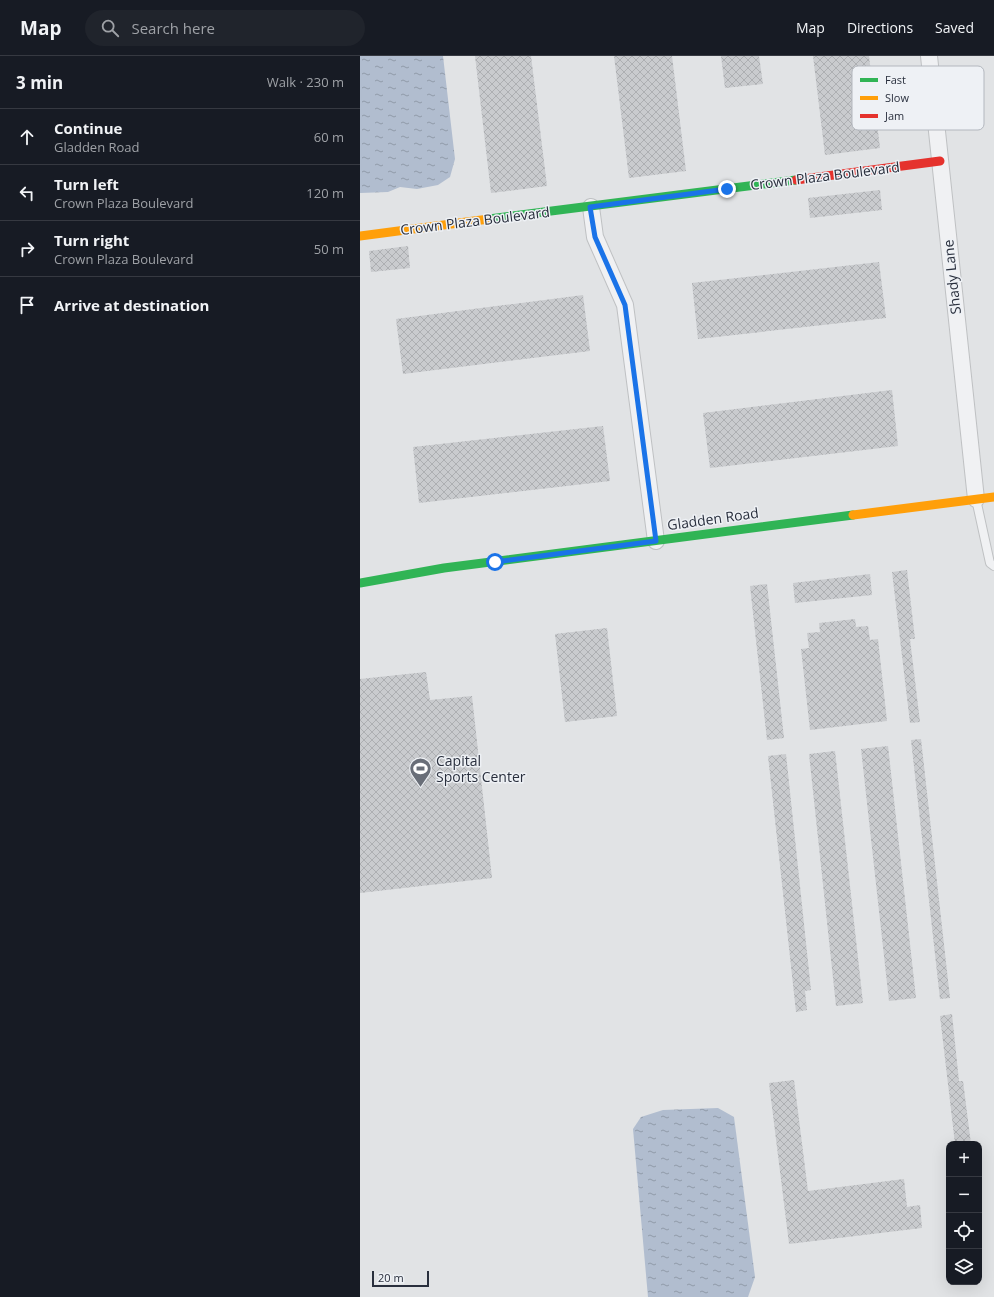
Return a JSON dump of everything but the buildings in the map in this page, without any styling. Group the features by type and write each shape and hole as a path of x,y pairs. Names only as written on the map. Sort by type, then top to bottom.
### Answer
{"street":[{"name":"Shady Lane","path":"928,56 929,66"},
{"name":"Shady Lane","path":"936,130 976,499"},
{"name":"Crown Plaza Boulevard","path":"360,236 940,161"},
{"path":"590,207 595,237 625,305 656,541"},
{"name":"Gladden Road","path":"360,583 444,568 994,497"}],"lane":[{"path":"976,499 990,563 994,566"}],"water":[{"path":"360,56 443,56 455,159 450,177 438,185 417,189 400,187 388,192 360,193"},
{"path":"718,1108 734,1117 755,1277 748,1297 648,1297 633,1129 641,1117 663,1110"}],"traffic: fast":[{"path":"489,219 796,180"},
{"path":"360,583 444,568 853,515"}],"traffic: slow":[{"path":"360,236 489,219"},
{"path":"853,515 994,497"}],"traffic: jam":[{"path":"796,180 940,161"}],"place":[{"name":"Capital Sports Center","path":"421,788"}],"route":[{"path":"495,562 656,541 625,305 595,237 590,207 727,189"}]}
